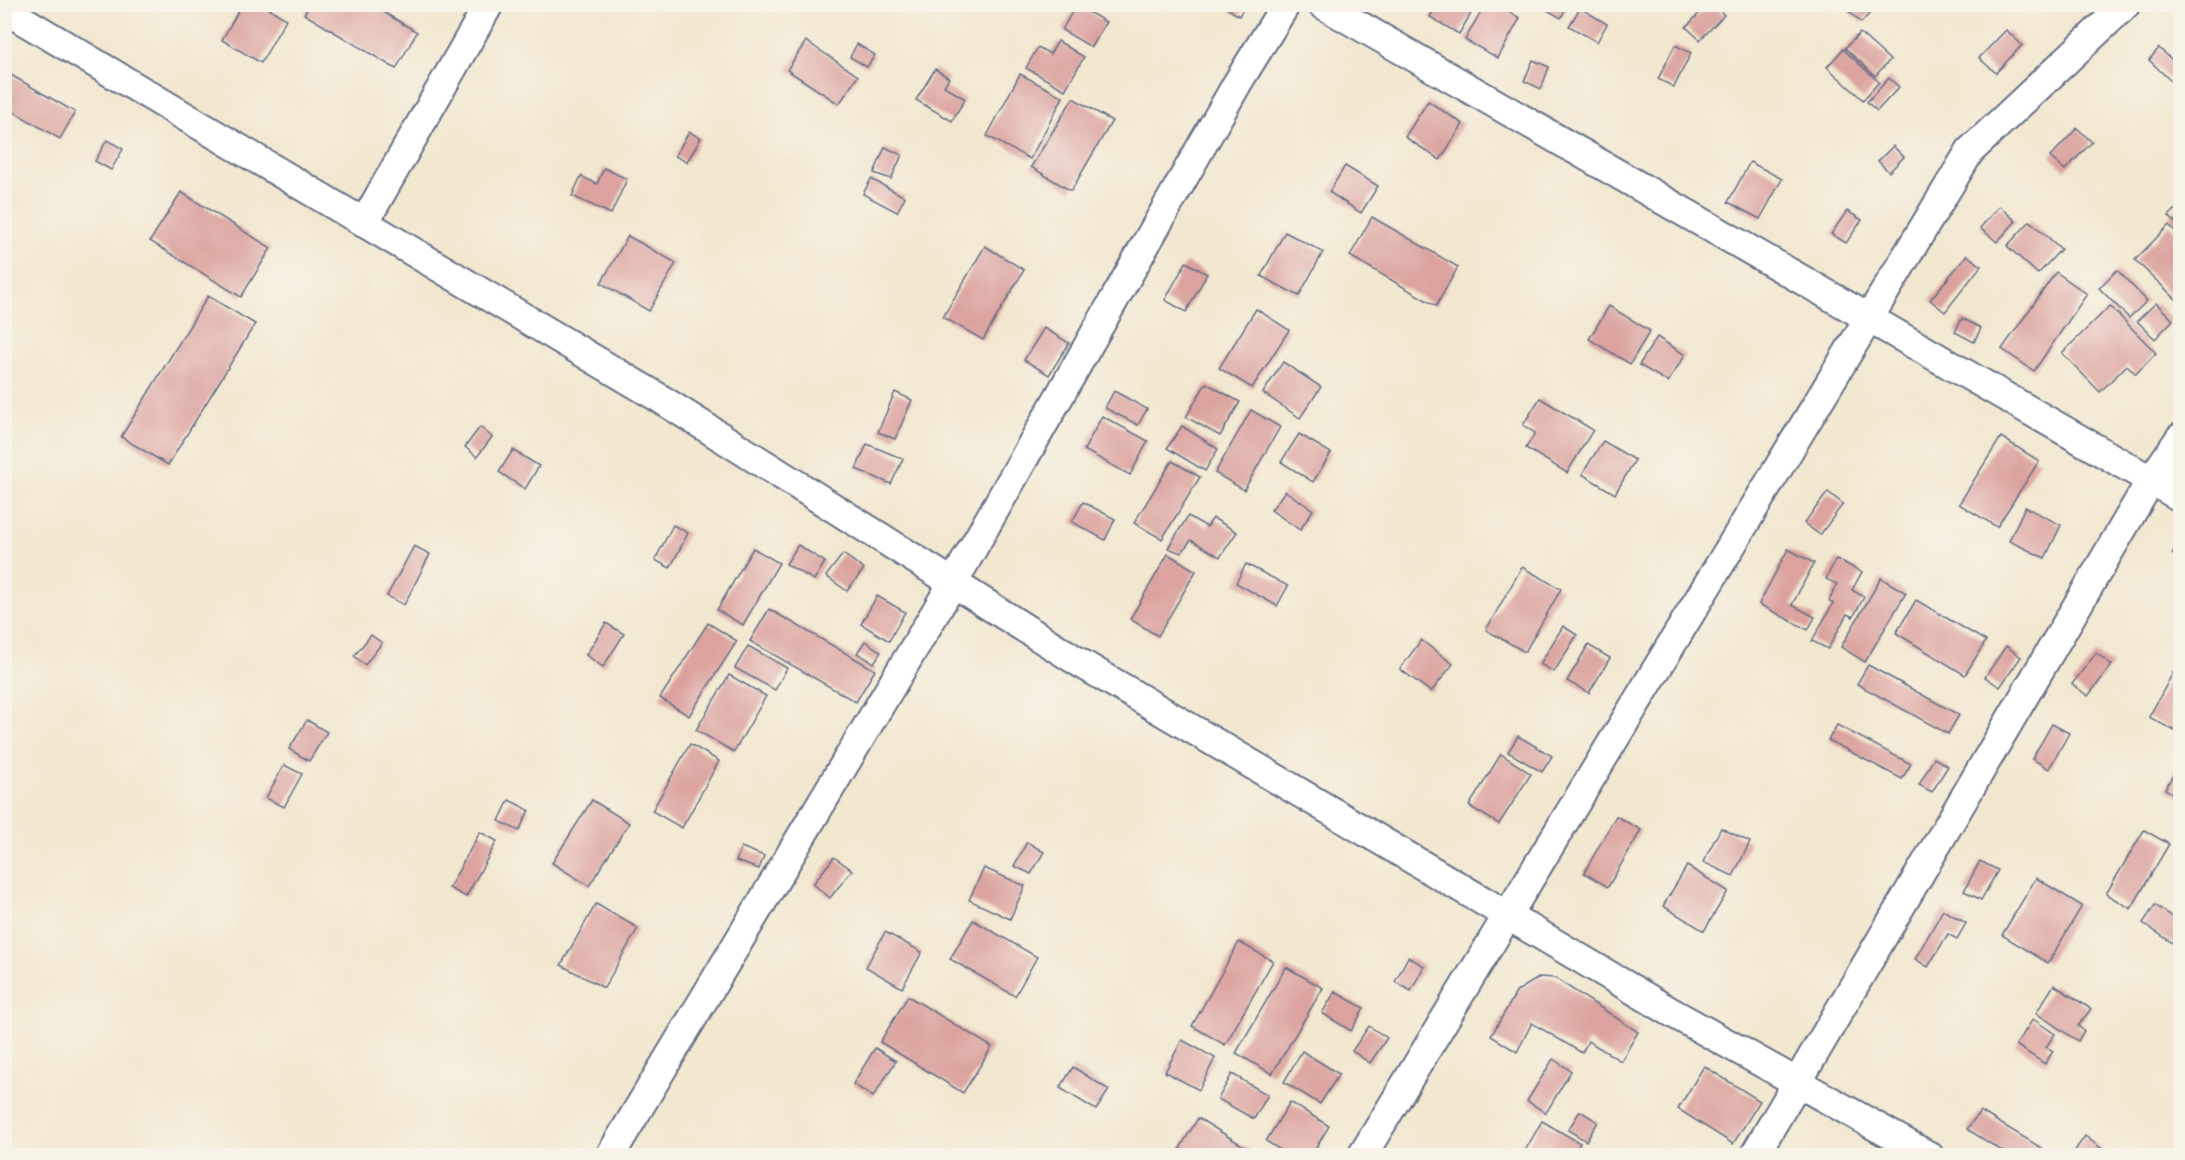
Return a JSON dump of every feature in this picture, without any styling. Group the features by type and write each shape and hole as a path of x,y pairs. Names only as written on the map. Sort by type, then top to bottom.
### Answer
{"street":[{"path":"364,222 489,4"},
{"path":"610,1155 953,583 1238,82 1286,4"},
{"path":"1322,4 2181,497"},
{"path":"1362,1155 1970,151 2126,4"},
{"path":"4,9 656,396 1088,667 1671,1012 1929,1155"},
{"path":"1754,1155 2151,480 2181,438"}],"building":[{"path":"234,4 262,4 286,19 261,63 222,40 240,8"},
{"path":"310,4 370,4 417,32 396,69 304,14"},
{"path":"1220,4 1246,4 1239,16"},
{"path":"1485,4 1509,4 1506,10 1520,18 1498,58 1465,40"},
{"path":"1537,4 1568,4 1561,18"},
{"path":"1708,4 1713,4 1724,15 1700,40 1686,27"},
{"path":"1841,4 1878,4 1861,23"},
{"path":"1076,5 1106,22 1091,47 1062,30"},
{"path":"1437,5 1476,5 1459,34 1430,17"},
{"path":"1580,8 1607,24 1597,42 1569,26"},
{"path":"2006,30 2022,45 1996,73 1979,58"},
{"path":"1860,33 1890,60 1875,76 1845,48"},
{"path":"806,41 858,76 839,104 787,70"},
{"path":"1058,41 1084,57 1065,90 1026,68 1038,47 1050,54"},
{"path":"857,44 875,55 867,67 850,57"},
{"path":"1675,45 1691,53 1674,87 1658,79"},
{"path":"2159,48 2180,67 2180,79 2175,85 2149,60"},
{"path":"1843,49 1879,82 1863,100 1827,67"},
{"path":"1533,60 1549,67 1541,89 1524,81"},
{"path":"935,69 949,78 944,86 965,99 952,121 916,100"},
{"path":"4,71 75,112 60,139 4,106"},
{"path":"1020,74 1063,97 1030,159 987,136"},
{"path":"1889,78 1899,87 1877,111 1867,102"},
{"path":"1073,98 1112,121 1071,191 1031,167"},
{"path":"1428,101 1463,124 1440,160 1405,137"},
{"path":"2077,128 2092,142 2065,170 2050,157"},
{"path":"689,132 701,138 687,162 675,156"},
{"path":"107,140 123,149 111,170 95,161"},
{"path":"1893,146 1904,157 1889,172 1878,161"},
{"path":"885,147 902,155 891,179 874,173"},
{"path":"1750,162 1782,179 1760,219 1728,202"},
{"path":"1345,166 1378,186 1361,213 1329,192"},
{"path":"604,168 627,179 611,214 572,196 581,176 597,184"},
{"path":"871,179 905,197 897,212 863,194"},
{"path":"181,192 271,248 241,297 150,241"},
{"path":"2180,205 2180,228 2169,216"},
{"path":"1999,206 2016,221 1997,242 1980,228"},
{"path":"1847,211 1862,220 1846,243 1831,234"},
{"path":"1372,217 1458,267 1436,306 1350,256"},
{"path":"2030,221 2061,249 2038,274 2007,246"},
{"path":"2169,225 2180,236 2179,302 2135,260"},
{"path":"1285,232 1323,252 1299,296 1261,276"},
{"path":"628,236 676,263 649,311 601,283"},
{"path":"985,246 1024,270 983,340 943,317"},
{"path":"1967,255 1981,266 1945,312 1930,300"},
{"path":"1186,262 1207,274 1186,312 1165,300"},
{"path":"2117,270 2147,301 2129,318 2099,288"},
{"path":"2056,272 2087,294 2034,371 2002,349"},
{"path":"208,296 255,324 168,465 121,437"},
{"path":"2156,303 2173,320 2155,339 2137,321"},
{"path":"1609,306 1650,331 1630,364 1589,339"},
{"path":"2110,306 2156,353 2136,374 2127,365 2100,392 2062,353"},
{"path":"1256,309 1289,330 1252,388 1219,368"},
{"path":"1962,318 1981,328 1974,342 1955,332"},
{"path":"1044,328 1069,343 1049,375 1024,360"},
{"path":"1657,337 1685,355 1668,382 1639,365"},
{"path":"1283,362 1321,387 1300,418 1263,393"},
{"path":"1206,383 1240,402 1220,436 1186,417"},
{"path":"1114,391 1147,409 1138,425 1105,408"},
{"path":"895,392 912,400 895,439 878,432"},
{"path":"1540,398 1593,430 1567,473 1526,448 1535,433 1523,425"},
{"path":"1251,410 1280,427 1244,490 1215,473"},
{"path":"1102,416 1148,441 1130,475 1084,450"},
{"path":"1182,426 1218,449 1205,471 1167,448"},
{"path":"480,427 492,437 477,457 465,447"},
{"path":"1299,434 1331,453 1313,482 1281,462"},
{"path":"2001,437 2039,461 1997,527 1959,504"},
{"path":"1603,441 1635,460 1615,494 1582,474"},
{"path":"867,444 903,459 891,484 856,469"},
{"path":"513,450 539,466 525,489 499,472"},
{"path":"1172,461 1200,477 1162,539 1134,523"},
{"path":"1285,491 1313,510 1300,530 1271,510"},
{"path":"1828,492 1843,504 1820,535 1804,523"},
{"path":"1083,502 1115,519 1105,540 1072,522"},
{"path":"2025,507 2061,525 2045,558 2009,541"},
{"path":"1188,516 1207,527 1213,518 1237,532 1220,557 1191,540 1181,553 1168,548"},
{"path":"673,525 688,533 670,568 655,560"},
{"path":"2180,540 2180,559 2172,554"},
{"path":"798,545 825,562 814,580 786,564"},
{"path":"414,546 430,554 404,605 387,596"},
{"path":"753,548 779,563 743,625 717,610"},
{"path":"1788,549 1814,563 1792,605 1815,617 1808,630 1759,604"},
{"path":"843,554 864,569 847,591 826,576"},
{"path":"1168,554 1196,571 1158,636 1130,619"},
{"path":"1836,559 1862,572 1852,590 1864,597 1853,617 1847,614 1828,649 1812,641 1833,603 1829,601 1837,584 1826,579"},
{"path":"1246,564 1288,586 1277,606 1236,583"},
{"path":"1522,567 1561,589 1525,652 1486,630"},
{"path":"1881,578 1906,593 1865,662 1841,647"},
{"path":"877,596 905,612 889,641 861,624"},
{"path":"1916,600 1986,641 1965,675 1896,633"},
{"path":"769,609 875,670 856,702 750,641"},
{"path":"606,623 624,634 603,667 586,655"},
{"path":"708,623 737,641 689,716 660,698"},
{"path":"1563,626 1577,635 1554,672 1540,664"},
{"path":"371,635 382,643 365,665 354,656"},
{"path":"1421,640 1453,664 1431,692 1400,669"},
{"path":"865,641 881,652 874,663 857,653"},
{"path":"1588,645 1610,658 1589,693 1567,681"},
{"path":"748,646 787,668 775,690 735,668"},
{"path":"2006,646 2021,657 2000,687 1985,677"},
{"path":"2096,653 2112,665 2088,696 2072,684"},
{"path":"2180,660 2180,734 2149,717"},
{"path":"1868,665 1959,715 1948,734 1857,684"},
{"path":"729,675 766,696 734,752 696,730"},
{"path":"307,720 327,732 309,761 289,749"},
{"path":"2052,724 2069,733 2049,769 2032,759"},
{"path":"1837,725 1911,764 1902,779 1828,740"},
{"path":"1518,736 1552,756 1542,772 1508,752"},
{"path":"690,744 719,761 682,828 652,811"},
{"path":"1501,754 1531,774 1499,824 1469,806"},
{"path":"1934,758 1948,766 1932,792 1919,785"},
{"path":"2180,763 2180,798 2165,789"},
{"path":"284,765 302,774 284,807 266,798"},
{"path":"509,800 529,810 519,831 499,821"},
{"path":"592,800 629,823 589,886 552,863"},
{"path":"1616,816 1641,830 1608,887 1584,873"},
{"path":"1721,828 1750,842 1733,876 1703,862"},
{"path":"2144,830 2169,844 2131,909 2106,894"},
{"path":"480,832 497,841 466,897 449,888"},
{"path":"1027,842 1044,852 1031,874 1014,866"},
{"path":"741,847 764,856 759,869 736,861"},
{"path":"834,857 852,870 830,898 813,884"},
{"path":"1980,861 1998,870 1981,900 1964,891"},
{"path":"1687,866 1728,891 1704,931 1663,906"},
{"path":"984,868 1025,886 1010,919 969,900"},
{"path":"2036,878 2082,906 2048,963 2002,935"},
{"path":"596,904 638,928 604,988 561,965"},
{"path":"2155,905 2180,922 2180,948 2143,923"},
{"path":"1943,910 1966,923 1957,939 1948,934 1928,967 1915,959"},
{"path":"973,920 1037,957 1015,996 950,959"},
{"path":"885,932 922,952 902,988 866,967"},
{"path":"1239,942 1273,961 1225,1045 1192,1026"},
{"path":"1408,957 1424,966 1411,991 1395,982"},
{"path":"1286,967 1323,988 1272,1074 1236,1053"},
{"path":"1540,977 1555,978 1638,1032 1621,1061 1588,1041 1582,1053 1532,1023 1517,1052 1491,1036 1517,991"},
{"path":"2054,985 2091,1009 2078,1026 2084,1031 2078,1041 2036,1013"},
{"path":"1335,992 1364,1008 1351,1031 1322,1013"},
{"path":"908,996 992,1047 963,1093 880,1042"},
{"path":"2033,1019 2055,1034 2046,1047 2053,1051 2045,1064 2016,1045"},
{"path":"1369,1026 1387,1038 1370,1063 1352,1051"},
{"path":"1182,1040 1215,1058 1199,1090 1165,1072"},
{"path":"875,1048 896,1061 873,1097 853,1084"},
{"path":"1302,1051 1339,1074 1320,1104 1284,1082"},
{"path":"1553,1059 1571,1071 1546,1113 1527,1101"},
{"path":"1704,1066 1760,1101 1733,1144 1678,1109"},
{"path":"1073,1067 1109,1090 1096,1110 1060,1088"},
{"path":"1232,1074 1268,1095 1254,1119 1218,1099"},
{"path":"1290,1102 1329,1126 1311,1156 1290,1156 1266,1141"},
{"path":"1580,1111 1598,1122 1586,1141 1568,1130"},
{"path":"1980,1111 2055,1156 2010,1156 1967,1129"},
{"path":"1198,1118 1255,1153 1253,1156 1192,1156 1180,1148"},
{"path":"1542,1121 1580,1143 1573,1156 1522,1156"},
{"path":"2085,1136 2102,1149 2097,1156 2071,1156"}]}
